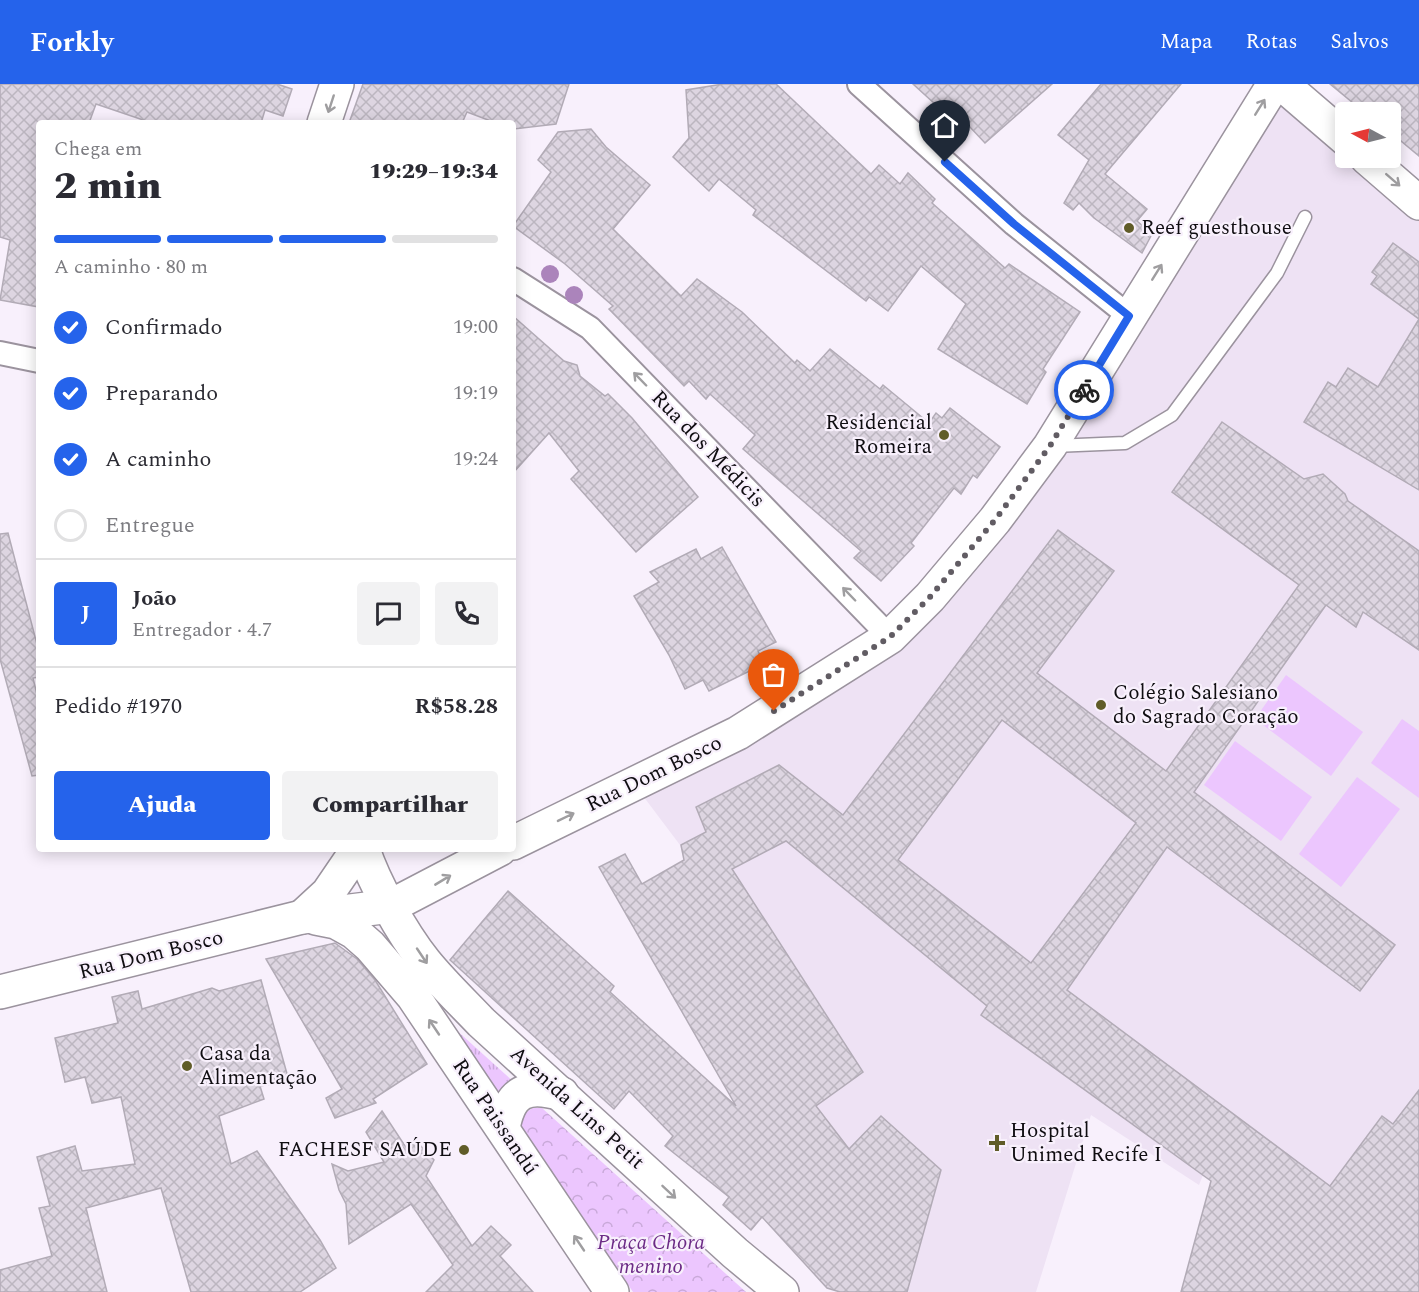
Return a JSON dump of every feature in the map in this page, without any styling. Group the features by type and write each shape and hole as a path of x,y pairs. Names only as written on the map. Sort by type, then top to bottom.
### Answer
{"main road":[{"path":"325,120 337,84"},
{"name":"Rua Dom Bosco","path":"516,842 738,733 890,637 930,597 959,563 995,520 1050,446 1274,84"},
{"path":"1282,84 1335,130"},
{"path":"1379,168 1419,203"},
{"path":"302,917 328,893 356,852"},
{"name":"Avenida Lins Petit","path":"364,852 370,869 424,961 481,1022 735,1253 782,1292"},
{"name":"Rua Dom Bosco","path":"0,992 302,917 391,906 494,852"},
{"name":"Rua Dom Bosco","path":"302,917 336,922 354,932 370,946"},
{"name":"Rua Paissandú","path":"370,946 413,996 612,1292"},
{"path":"502,1128 506,1112 517,1095 537,1089 562,1094"}],"street":[{"path":"859,84 1014,224 1129,316"},
{"name":"Rua dos Médicis","path":"516,281 590,328 890,637"},
{"path":"0,352 36,360"}],"lane":[{"path":"1050,446 1125,443 1172,415 1277,273 1305,217"}],"shaded area":[{"name":"Colégio Salesiano do Sagrado Coração","path":"1274,84 1335,131 1335,168 1378,168 1419,203 1419,1292 1203,1175 1199,1185 1091,1115 1036,1292 907,1292 941,1170 881,1116 849,1149 812,1104 684,860 680,845 634,784 930,597"}],"green space":[{"path":"1286,675 1363,732 1331,776 1255,719"},
{"path":"1402,719 1419,731 1419,798 1371,763"},
{"path":"1235,741 1312,797 1281,841 1204,785"},
{"path":"1357,777 1400,809 1341,887 1299,854"},
{"path":"454,1028 516,1084 496,1100"},
{"name":"Praça Chora menino","path":"533,1108 542,1108 746,1292 633,1292 521,1125 523,1114"}],"building":[{"path":"0,84 277,84 292,89 283,116 265,110 262,120 143,120 96,104 90,120 36,120 36,306 0,300 10,240 0,237"},
{"path":"363,84 569,84 556,124 516,129 516,120 488,120 467,112 463,120 350,120"},
{"path":"723,84 776,84 871,174 879,165 900,184 908,173 935,199 932,203 1005,268 1009,264 1080,312 1043,369 1046,372 1027,404 938,349 966,304 921,266 888,311 869,297 866,301 753,215 756,210 719,179 709,191 673,157 689,138 686,90"},
{"path":"913,84 1052,84 985,143 953,109 947,115"},
{"path":"1101,84 1181,84 1105,174 1147,209 1137,221 1152,234 1142,253 1094,218 1079,203 1073,210 1064,203 1089,160 1058,135"},
{"path":"1330,84 1419,84 1419,156 1401,141 1401,102 1352,102"},
{"path":"591,129 606,147 650,185 613,229 681,296 697,279 742,312 795,363 797,360 810,371 830,349 880,389 883,385 929,423 936,413 942,418 950,408 1000,447 977,478 973,475 961,494 954,488 911,543 914,546 881,581 854,558 861,551 743,449 755,435 710,394 706,399 689,381 684,386 609,309 613,306 565,264 516,228 516,222 551,172 538,160 558,132"},
{"path":"1393,243 1419,262 1419,319 1371,284 1377,276 1372,272"},
{"path":"516,319 564,361 577,365 580,376 605,396 608,394 632,418 698,497 636,552 571,479 579,471 549,433 516,470"},
{"path":"1419,319 1419,490 1304,422 1328,382 1336,387 1348,368 1378,387"},
{"path":"1222,422 1304,479 1323,474 1345,494 1348,501 1419,551 1419,650 1363,612 1356,627 1326,605 1194,792 1395,945 1360,991 1167,847 1067,990 1330,1186 1382,1116 1393,1124 1419,1090 1419,1292 1181,1292 1211,1181 981,1015 987,1006 786,841 732,869 863,1072 816,1106 849,1149 881,1116 941,1170 907,1292 840,1292 827,1288 762,1217 751,1230 723,1205 729,1197 665,1146 673,1136 629,1091 614,1109 450,960 508,891 614,986 610,992 736,1106 599,867 625,854 642,884 684,860 681,845 706,832 696,807 779,765 843,815 1058,530 1114,571 1037,673 1166,771 1299,585 1172,492","holes":["1002,720 1136,823 1031,963 898,860"]},
{"path":"8,533 36,640 36,678 33,678 36,690 36,775 32,776 0,659 0,534"},
{"path":"722,547 776,642 758,651 764,664 709,691 703,680 685,689 669,655 634,596 659,582 650,572 696,549 701,559"},
{"path":"335,943 357,959 375,980 427,1064 373,1099 376,1103 335,1118 326,1098 342,1089 266,959"},
{"path":"261,980 289,1081 260,1086 264,1099 219,1116 231,1164 257,1151 320,1240 336,1268 300,1292 191,1292 161,1188 86,1208 107,1292 0,1292 0,1270 52,1256 39,1208 50,1206 37,1157 75,1146 82,1171 135,1164 121,1097 92,1103 85,1077 65,1082 55,1038 118,1023 112,997 138,991 142,1009 212,988 219,991"},
{"path":"382,1111 407,1149 414,1139 434,1160 426,1176 472,1246 491,1226 511,1245 500,1256 533,1292 426,1292 453,1265 411,1204 349,1244 346,1204 339,1190 332,1164 348,1171 384,1162 366,1132"}],"way so far":[{"path":"774,711 890,637 930,597 995,520 1050,446 1084,390"}],"place":[{"name":"Reef guesthouse","path":"1129,228"},
{"name":"Residencial Romeira","path":"944,435"},
{"name":"Colégio Salesiano do Sagrado Coração","path":"1101,705"},
{"name":"Casa da Alimentação","path":"187,1066"},
{"name":"Hospital Unimed Recife I","path":"997,1143"},
{"name":"FACHESF SAÚDE","path":"464,1150"}],"route":[{"path":"945,162 1014,224 1129,316 1084,390"}]}
